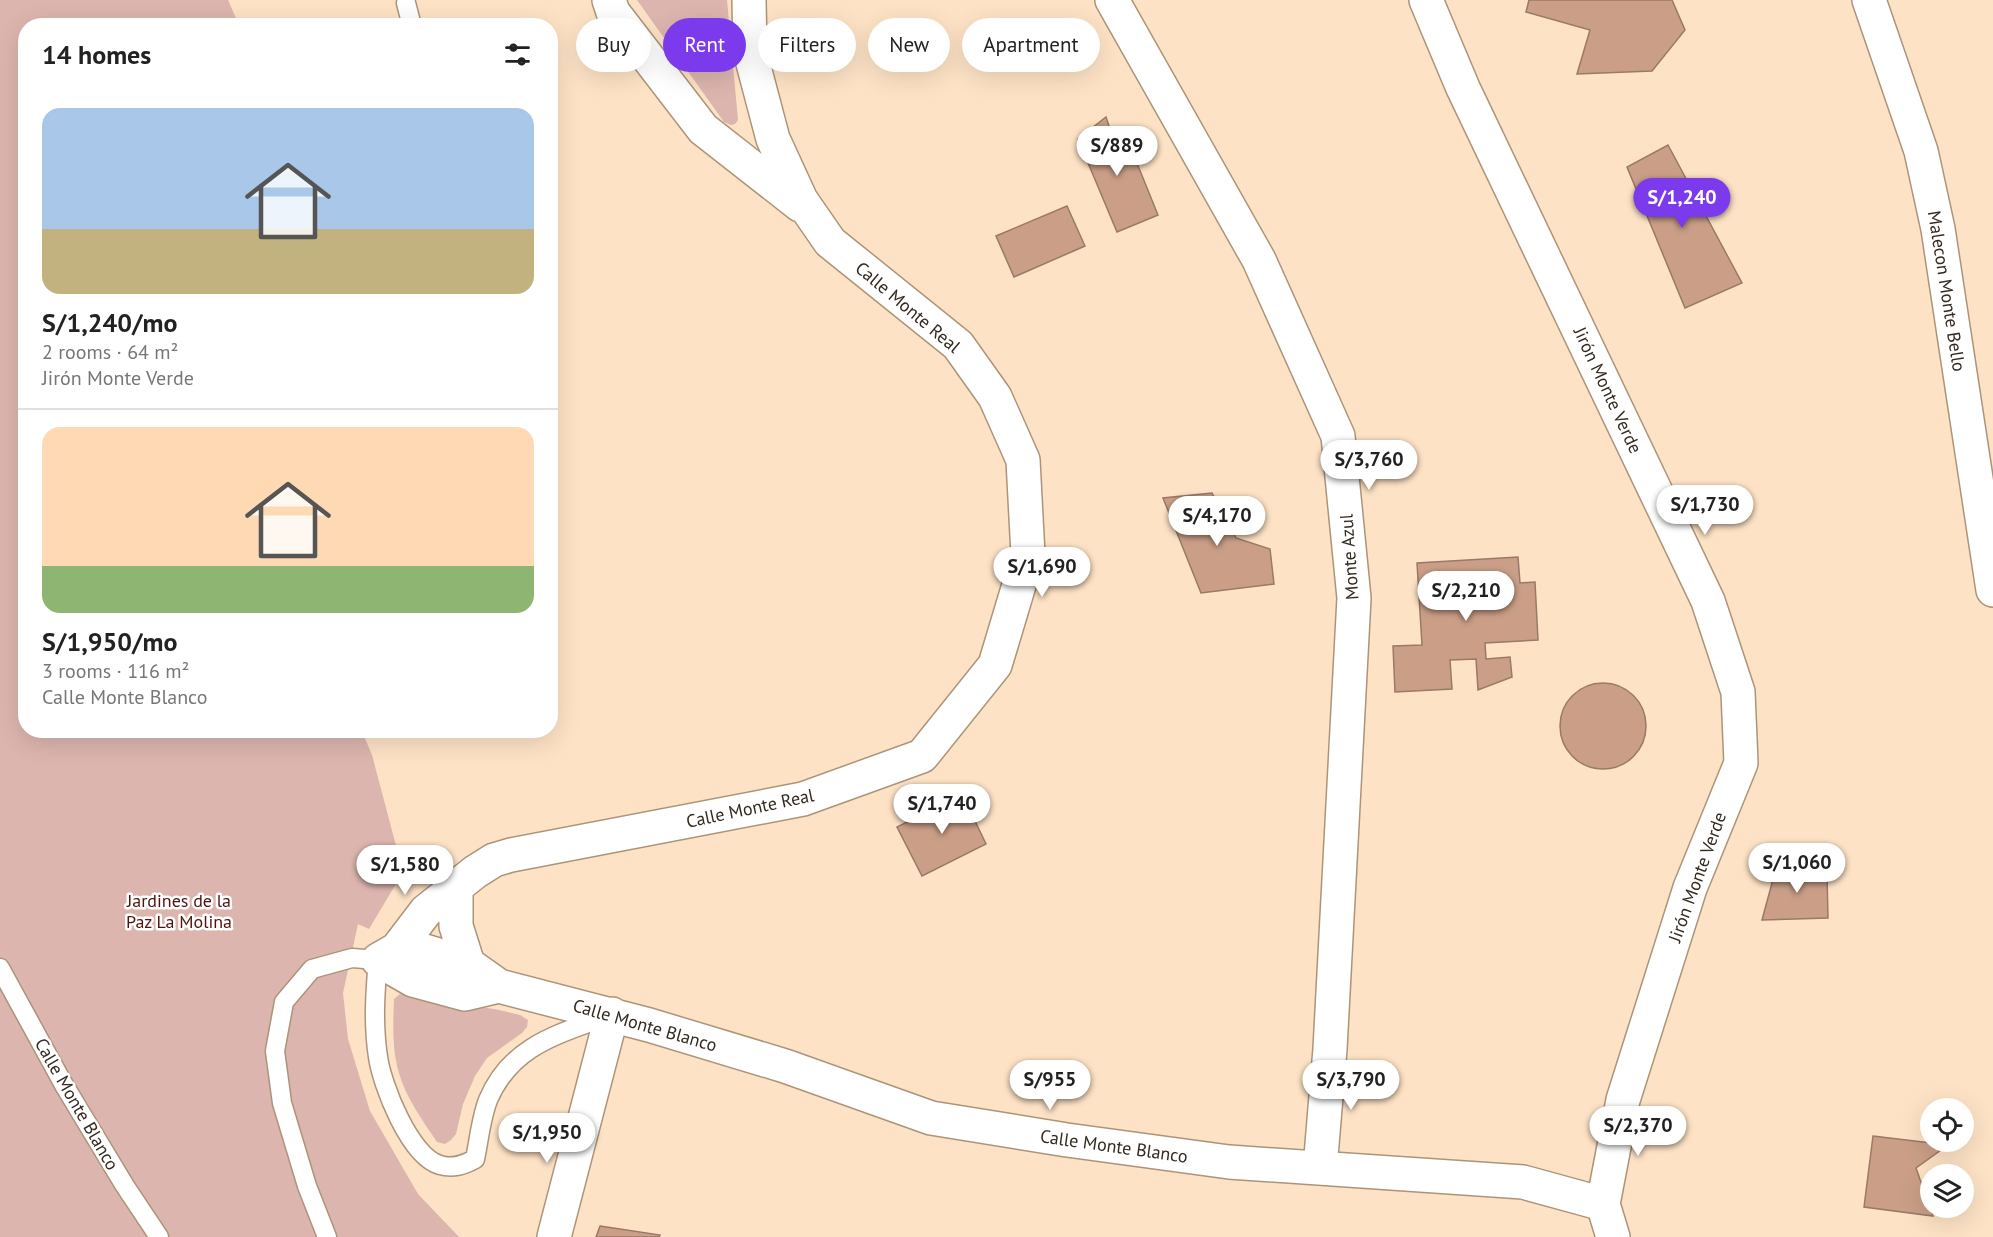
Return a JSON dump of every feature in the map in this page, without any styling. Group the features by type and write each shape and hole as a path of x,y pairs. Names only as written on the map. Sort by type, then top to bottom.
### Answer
{"street":[{"path":"609,0 613,12 703,129 808,210"},
{"name":"Calle Monte Real","path":"388,955 426,911 475,872 495,860 803,799 922,756 995,664 1028,555 1023,460 995,397 958,345 830,242 801,200 773,139 750,52 749,0"},
{"name":"Monte Azul","path":"1112,0 1259,260 1338,436 1353,598 1330,1049 1320,1168"},
{"name":"Jirón Monte Verde","path":"1426,0 1463,88 1708,601 1738,692 1741,763 1690,888 1623,1100 1603,1204"},
{"name":"Malecon Monte Bello","path":"1869,0 1921,151 1938,229 1993,590"},
{"path":"456,888 456,926 468,964"},
{"name":"Calle Monte Blanco","path":"388,955 415,948 468,964 499,986 612,1014 785,1066 931,1118 1067,1140 1229,1162 1524,1182 1603,1204"},
{"name":"Calle Monte Blanco","path":"388,955 413,980 465,994 499,986"},
{"path":"554,1237 612,1014"},
{"path":"1603,1204 1613,1237"}],"lane":[{"path":"410,1 411,18"},
{"path":"388,955 374,1011 378,1059 395,1112 416,1149 439,1166 461,1166 475,1159 487,1102 499,1078 521,1053 554,1036 612,1014"},
{"name":"Calle Monte Blanco","path":"327,1237 307,1186 282,1103 275,1051 284,1002 312,969 352,958 388,955"},
{"name":"Calle Monte Blanco","path":"0,968 64,1084 125,1186 159,1237"}],"green space":[{"name":"Jardines de la Paz La Molina","path":"0,0 228,0 236,18 18,18 18,738 365,738 372,755 403,872 369,929 358,924 343,993 348,1039 370,1111 418,1194 459,1237 0,1237"},
{"path":"637,0 727,0 729,18 663,18 663,36"},
{"path":"688,72 734,72 738,120 731,125 724,122"},
{"path":"401,993 499,1010 520,1015 528,1020 527,1027 522,1033 487,1058 475,1076 463,1104 456,1134 445,1144 437,1142 421,1118 410,1100 399,1073 394,1046 393,1017 394,999"}],"building":[{"path":"1529,0 1672,0 1685,30 1652,71 1577,74 1590,30 1526,12"},
{"path":"1106,117 1112,135 1128,141 1158,215 1117,232 1078,139"},
{"path":"1668,145 1742,283 1685,308 1627,167"},
{"path":"1067,206 1085,246 1014,277 996,236"},
{"path":"1212,493 1236,538 1270,549 1274,584 1201,593 1163,498"},
{"path":"1518,557 1520,583 1535,582 1538,640 1485,643 1486,659 1510,657 1512,677 1478,690 1476,659 1450,660 1452,689 1395,692 1393,646 1422,645 1417,563"},
{"path":"1603,683 1620,686 1634,695 1643,709 1646,726 1643,743 1634,757 1620,766 1603,769 1586,766 1572,757 1563,743 1560,726 1563,709 1572,695 1586,686"},
{"path":"962,794 986,844 922,876 897,827"},
{"path":"1778,861 1827,874 1828,918 1762,920"},
{"path":"1873,1136 1920,1142 1920,1152 1938,1152 1916,1168 1920,1179 1920,1214 1864,1207"},
{"path":"600,1226 660,1235 659,1237 596,1237"}]}
